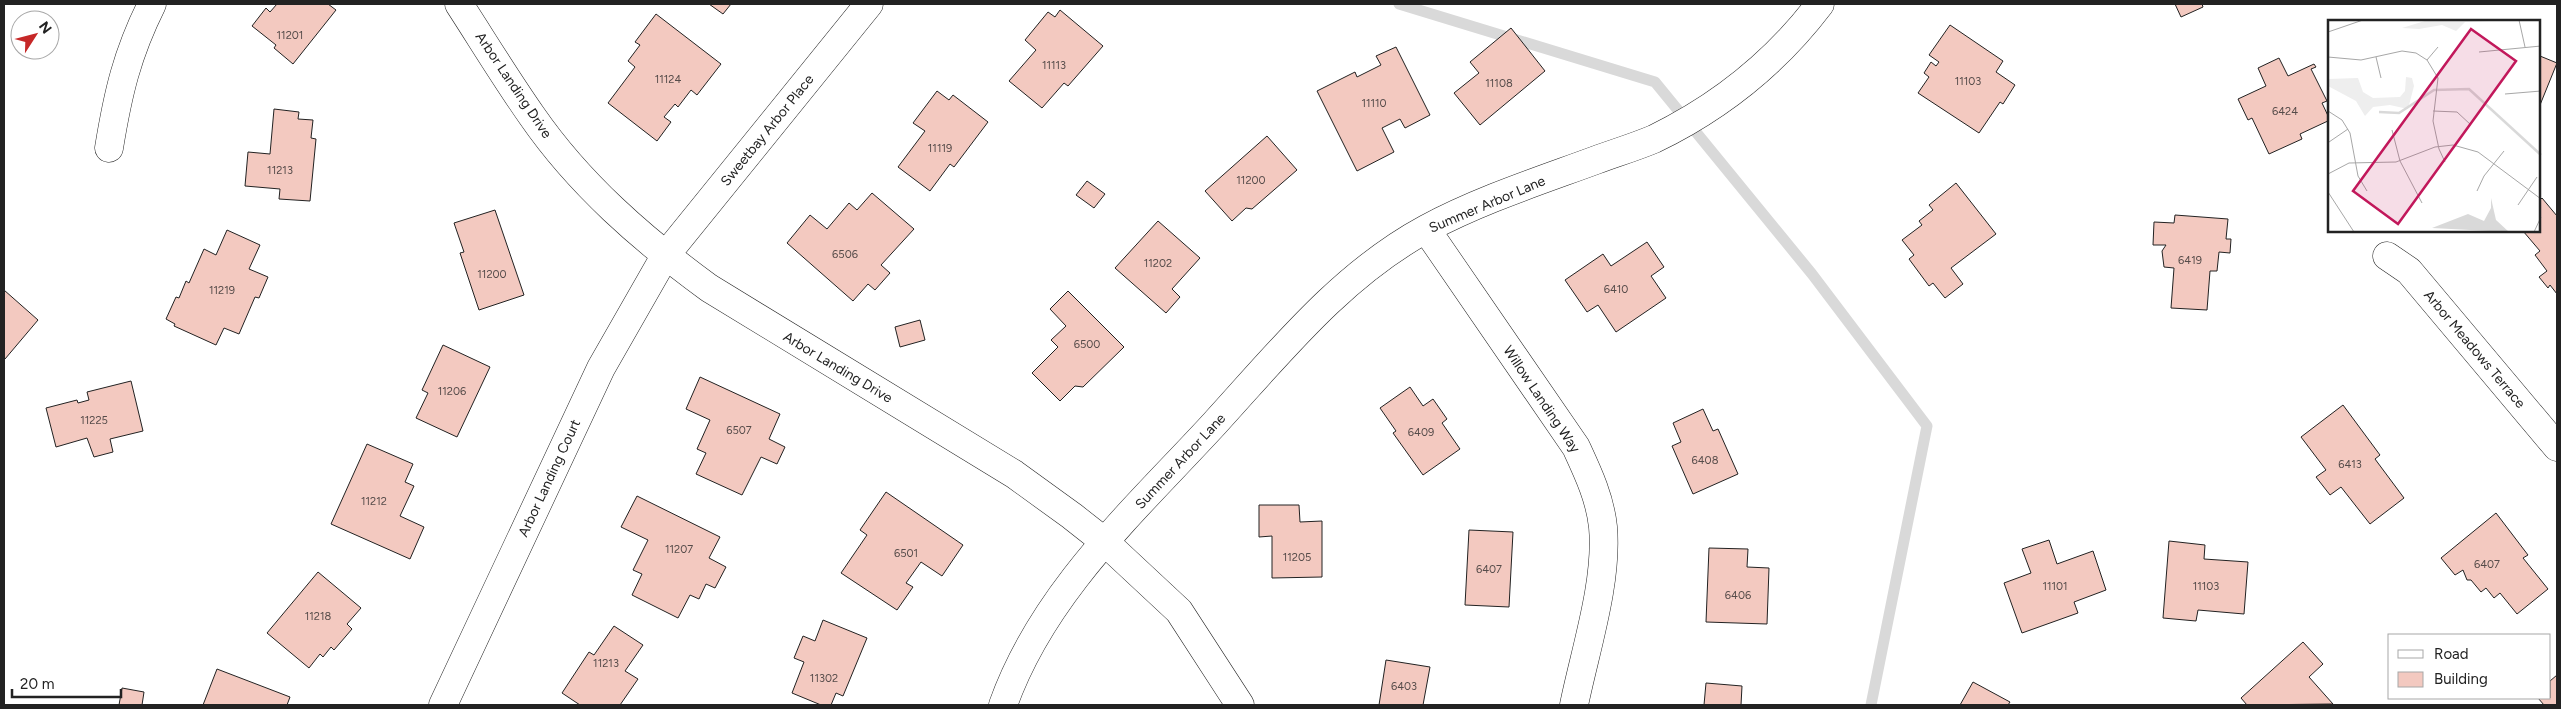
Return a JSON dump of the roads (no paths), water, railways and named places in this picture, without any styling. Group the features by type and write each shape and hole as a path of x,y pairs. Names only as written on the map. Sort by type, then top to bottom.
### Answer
{"street":[{"path":"109,148 118,90 136,35 152,4"},
{"name":"Arbor Landing Drive","path":"459,4 532,117 581,177 624,221 665,256 708,288 1014,474 1105,542 1179,611 1240,705"},
{"name":"Sweetbay Arbor Place","path":"665,256 869,4"},
{"name":"Summer Arbor Lane","path":"1004,705 1013,677 1043,621 1079,570 1324,304 1373,262 1426,229 1487,201 1652,140 1706,110 1756,74 1799,31 1820,4"},
{"name":"Willow Landing Way","path":"1426,229 1576,447 1594,485 1603,526 1603,568 1574,705"},
{"name":"Arbor Landing Court","path":"443,705 601,368 665,256"},
{"name":"Arbor Meadows Terrace","path":"2387,256 2409,271 2557,447"}],"waterway":[{"path":"1399,4 1655,82 1812,274 1927,426 1871,705"}]}
